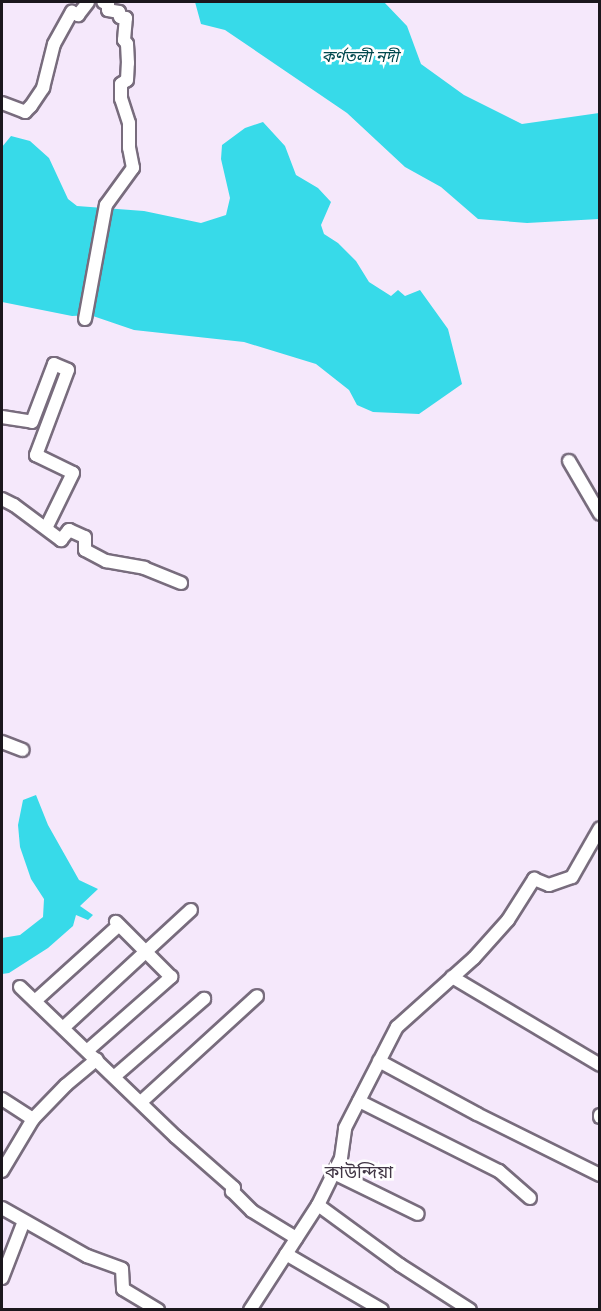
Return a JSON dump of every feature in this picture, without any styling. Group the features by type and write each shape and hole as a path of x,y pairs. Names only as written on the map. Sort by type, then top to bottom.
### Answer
{"street":[{"path":"2,103 25,112 31,106 44,88 54,44 72,12 78,15 88,2"},
{"path":"86,319 106,205 133,168 129,148 129,123 121,99 121,84 127,80 127,44 124,40 126,18 120,17 118,12 108,10 108,4 103,2"},
{"path":"2,417 32,422 54,364 68,370 36,455 73,473 46,528"},
{"path":"569,461 600,514"},
{"path":"2,499 14,505 61,540 69,530 85,537 85,550 106,561 144,568 181,583"},
{"path":"2,742 23,750"},
{"path":"250,1310 318,1205 341,1158 345,1128 397,1027 474,958 508,920 534,879 549,885 572,877 595,845 600,828"},
{"path":"63,1028 191,910"},
{"path":"35,1002 118,923 171,977 88,1050"},
{"path":"452,977 600,1065"},
{"path":"20,987 234,1188 232,1191 252,1211 296,1238"},
{"path":"141,1102 257,996"},
{"path":"115,1076 204,999"},
{"path":"2,1171 33,1119 66,1085 97,1059"},
{"path":"379,1061 477,1114 600,1175"},
{"path":"2,1099 33,1119"},
{"path":"359,1101 499,1171 530,1198"},
{"path":"334,1173 418,1214"},
{"path":"318,1205 400,1265 470,1310"},
{"path":"2,1208 87,1256 122,1269 123,1288 158,1310"},
{"path":"2,1278 24,1221"},
{"path":"286,1254 382,1310"}],"water":[{"name":"কর্ণতলী নদী","path":"195,2 384,2 407,26 421,64 464,95 522,124 599,113 599,219 527,223 478,219 441,187 405,167 347,113 225,30 201,24"},
{"path":"263,122 285,146 296,175 318,188 331,202 321,225 324,234 338,243 356,261 369,282 391,296 398,290 405,296 420,290 448,329 462,384 419,414 373,412 357,405 349,390 316,364 244,342 134,330 90,315 72,316 2,302 2,147 11,136 30,141 49,158 68,199 77,206 144,211 201,223 226,215 230,198 221,159 222,145 245,128"},
{"path":"36,795 48,825 79,880 98,889 80,906 93,915 88,920 76,915 73,926 48,948 9,973 2,974 2,938 20,935 43,917 44,899 31,879 20,847 18,825 23,800"}],"district":[{"name":"কাউন্দিয়া","path":"359,1171"}]}
